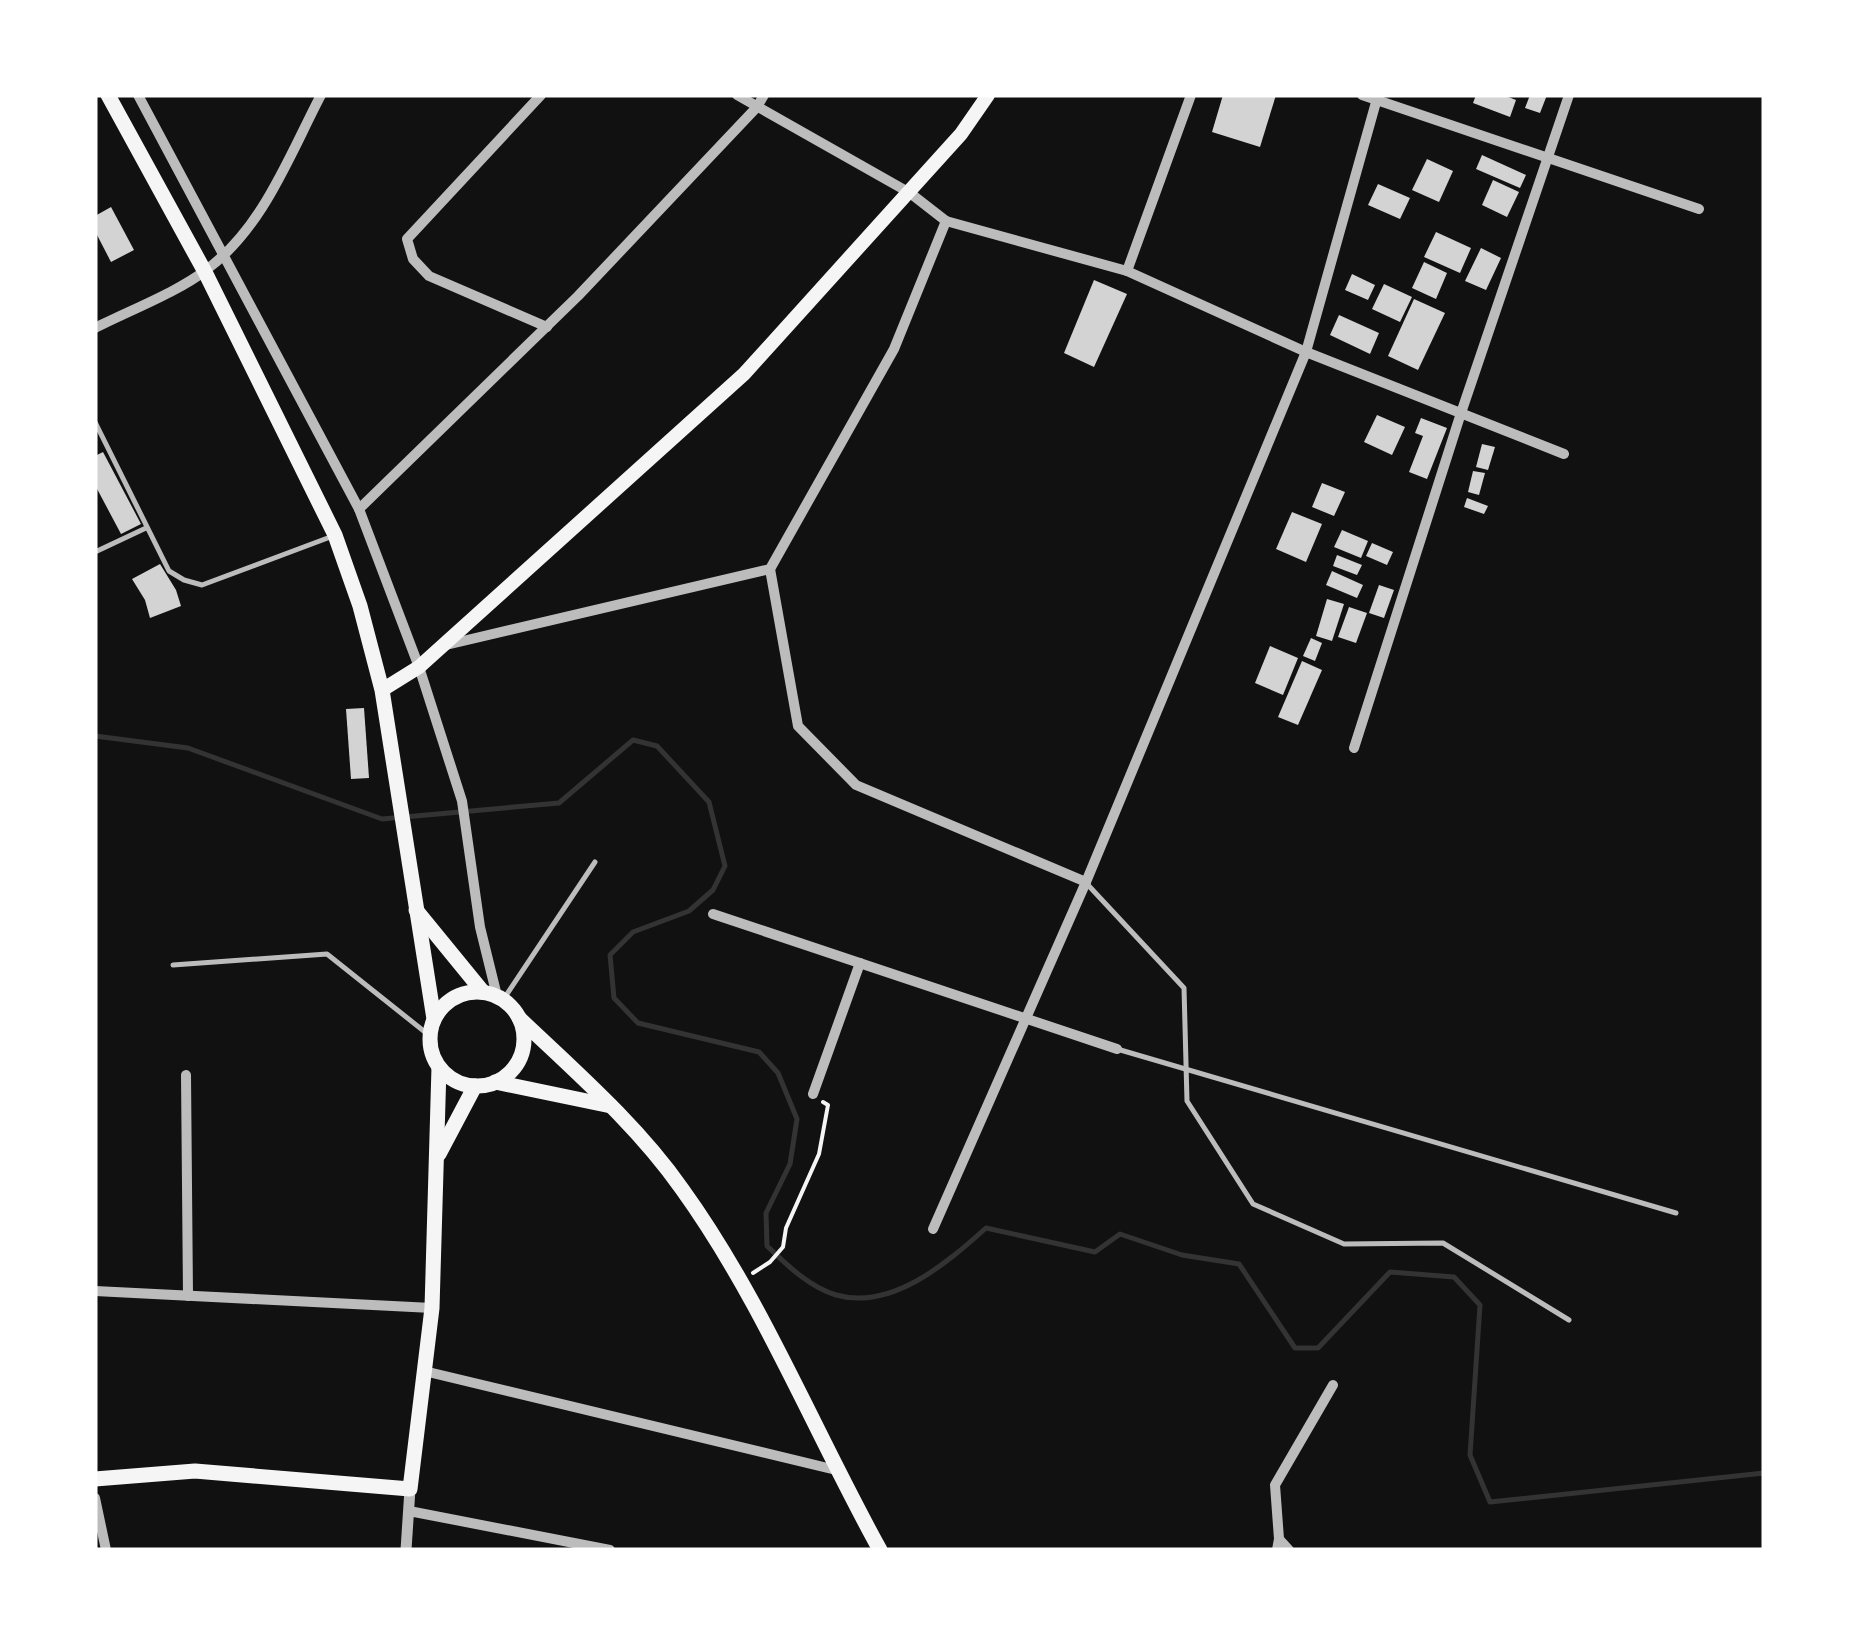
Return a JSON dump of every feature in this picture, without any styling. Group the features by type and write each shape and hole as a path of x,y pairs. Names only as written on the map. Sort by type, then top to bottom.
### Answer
{"main road":[{"path":"95,1479 195,1471 410,1489 432,1308 438,1067 432,1052 400,796 382,690 336,535 205,272 108,95"},
{"path":"382,690 444,646 744,374 910,193 961,134 988,95"},
{"path":"415,909 494,996 611,1106 680,1186 741,1280 880,1550"},
{"path":"432,1028 454,998 494,996"},
{"path":"495,1082 512,1070 522,1051 519,1018"},
{"path":"438,1067 461,1084 495,1082 611,1106"},
{"path":"437,1157 475,1086"}],"street":[{"path":"138,95 359,509 419,667 462,800 494,996"},
{"path":"95,328 205,272 224,254 255,220 322,95"},
{"path":"540,95 407,239 413,259 429,276 546,327"},
{"path":"736,95 910,193 946,221 1127,270 1306,352 1564,454"},
{"path":"359,509 546,327 758,106 764,95"},
{"path":"1127,270 1192,95"},
{"path":"1362,95 1378,97 1549,160 1699,209"},
{"path":"1354,748 1569,95"},
{"path":"933,1228 1086,882 1306,352 1378,97"},
{"path":"946,221 894,349 770,569 798,726 856,785 1086,882"},
{"path":"444,646 770,569"},
{"path":"712,914 1117,1049"},
{"path":"813,1094 860,962"},
{"path":"186,1075 188,1296"},
{"path":"95,1291 432,1308"},
{"path":"424,1371 836,1470"},
{"path":"1289,1550 1278,1544 1275,1486 1333,1385"},
{"path":"406,1550 410,1489"},
{"path":"95,1498 106,1550"},
{"path":"409,1511 610,1550"}],"lane":[{"path":"95,422 169,571 184,580 202,584 336,535"},
{"path":"95,552 146,528"},
{"path":"494,996 595,862"},
{"path":"1086,882 1184,988 1188,1100 1253,1204 1344,1244 1443,1244 1569,1320"},
{"path":"173,966 327,954 432,1028"},
{"path":"1117,1049 1676,1214"}],"path":[{"path":"770,1262 783,1247 786,1228 819,1154 828,1105 813,1094"}],"building":[{"path":"1223,95 1276,95 1260,147 1212,132"},
{"path":"1476,95 1503,95 1516,100 1510,117 1473,103"},
{"path":"1530,95 1547,95 1540,113 1525,108"},
{"path":"1482,155 1526,175 1520,188 1476,169"},
{"path":"1427,159 1453,171 1439,202 1412,190"},
{"path":"1493,180 1519,192 1507,217 1482,205"},
{"path":"1378,184 1410,198 1400,219 1368,205"},
{"path":"111,207 134,250 111,262 95,231 95,216"},
{"path":"1436,232 1471,248 1460,273 1424,257"},
{"path":"1481,248 1501,258 1486,290 1465,281"},
{"path":"1424,262 1447,273 1436,299 1412,288"},
{"path":"1352,274 1375,285 1368,300 1345,290"},
{"path":"1094,280 1127,294 1094,367 1064,353"},
{"path":"1384,284 1412,297 1400,322 1372,309"},
{"path":"1414,299 1445,313 1418,370 1388,356"},
{"path":"1339,315 1379,333 1370,354 1330,335"},
{"path":"1377,415 1405,427 1392,455 1364,442"},
{"path":"1421,418 1447,428 1427,479 1409,472 1423,436 1415,433"},
{"path":"1482,444 1495,447 1488,470 1476,467"},
{"path":"103,452 141,524 121,534 95,485 95,456"},
{"path":"1473,471 1485,473 1479,495 1468,492"},
{"path":"1322,483 1345,492 1334,516 1312,507"},
{"path":"1467,498 1488,506 1484,514 1464,507"},
{"path":"1292,512 1322,524 1306,562 1276,549"},
{"path":"1342,530 1368,541 1361,558 1334,547"},
{"path":"1372,543 1393,552 1387,565 1366,556"},
{"path":"1337,555 1362,565 1357,575 1333,566"},
{"path":"160,564 181,606 150,618 145,600 132,579"},
{"path":"1332,571 1363,585 1357,598 1326,585"},
{"path":"1379,585 1394,590 1384,618 1369,613"},
{"path":"1327,599 1344,604 1332,641 1316,636"},
{"path":"1349,607 1367,613 1356,643 1338,637"},
{"path":"1311,638 1322,643 1315,661 1303,656"},
{"path":"1270,646 1298,658 1283,695 1255,683"},
{"path":"1302,661 1322,670 1298,725 1278,717"},
{"path":"364,708 369,778 351,779 346,709"}],"waterway":[{"path":"95,736 188,748 382,819 559,803 633,740 657,746 709,802 725,866 713,890 689,911 633,932 610,955 614,998 638,1023 759,1052 778,1073 797,1119 790,1164 766,1213 767,1246 808,1281 836,1295 878,1296 918,1280 986,1228 1095,1252 1120,1234 1182,1255 1239,1264 1295,1348 1318,1348 1390,1272 1454,1277 1480,1305 1470,1455 1490,1502 1764,1473"}]}
